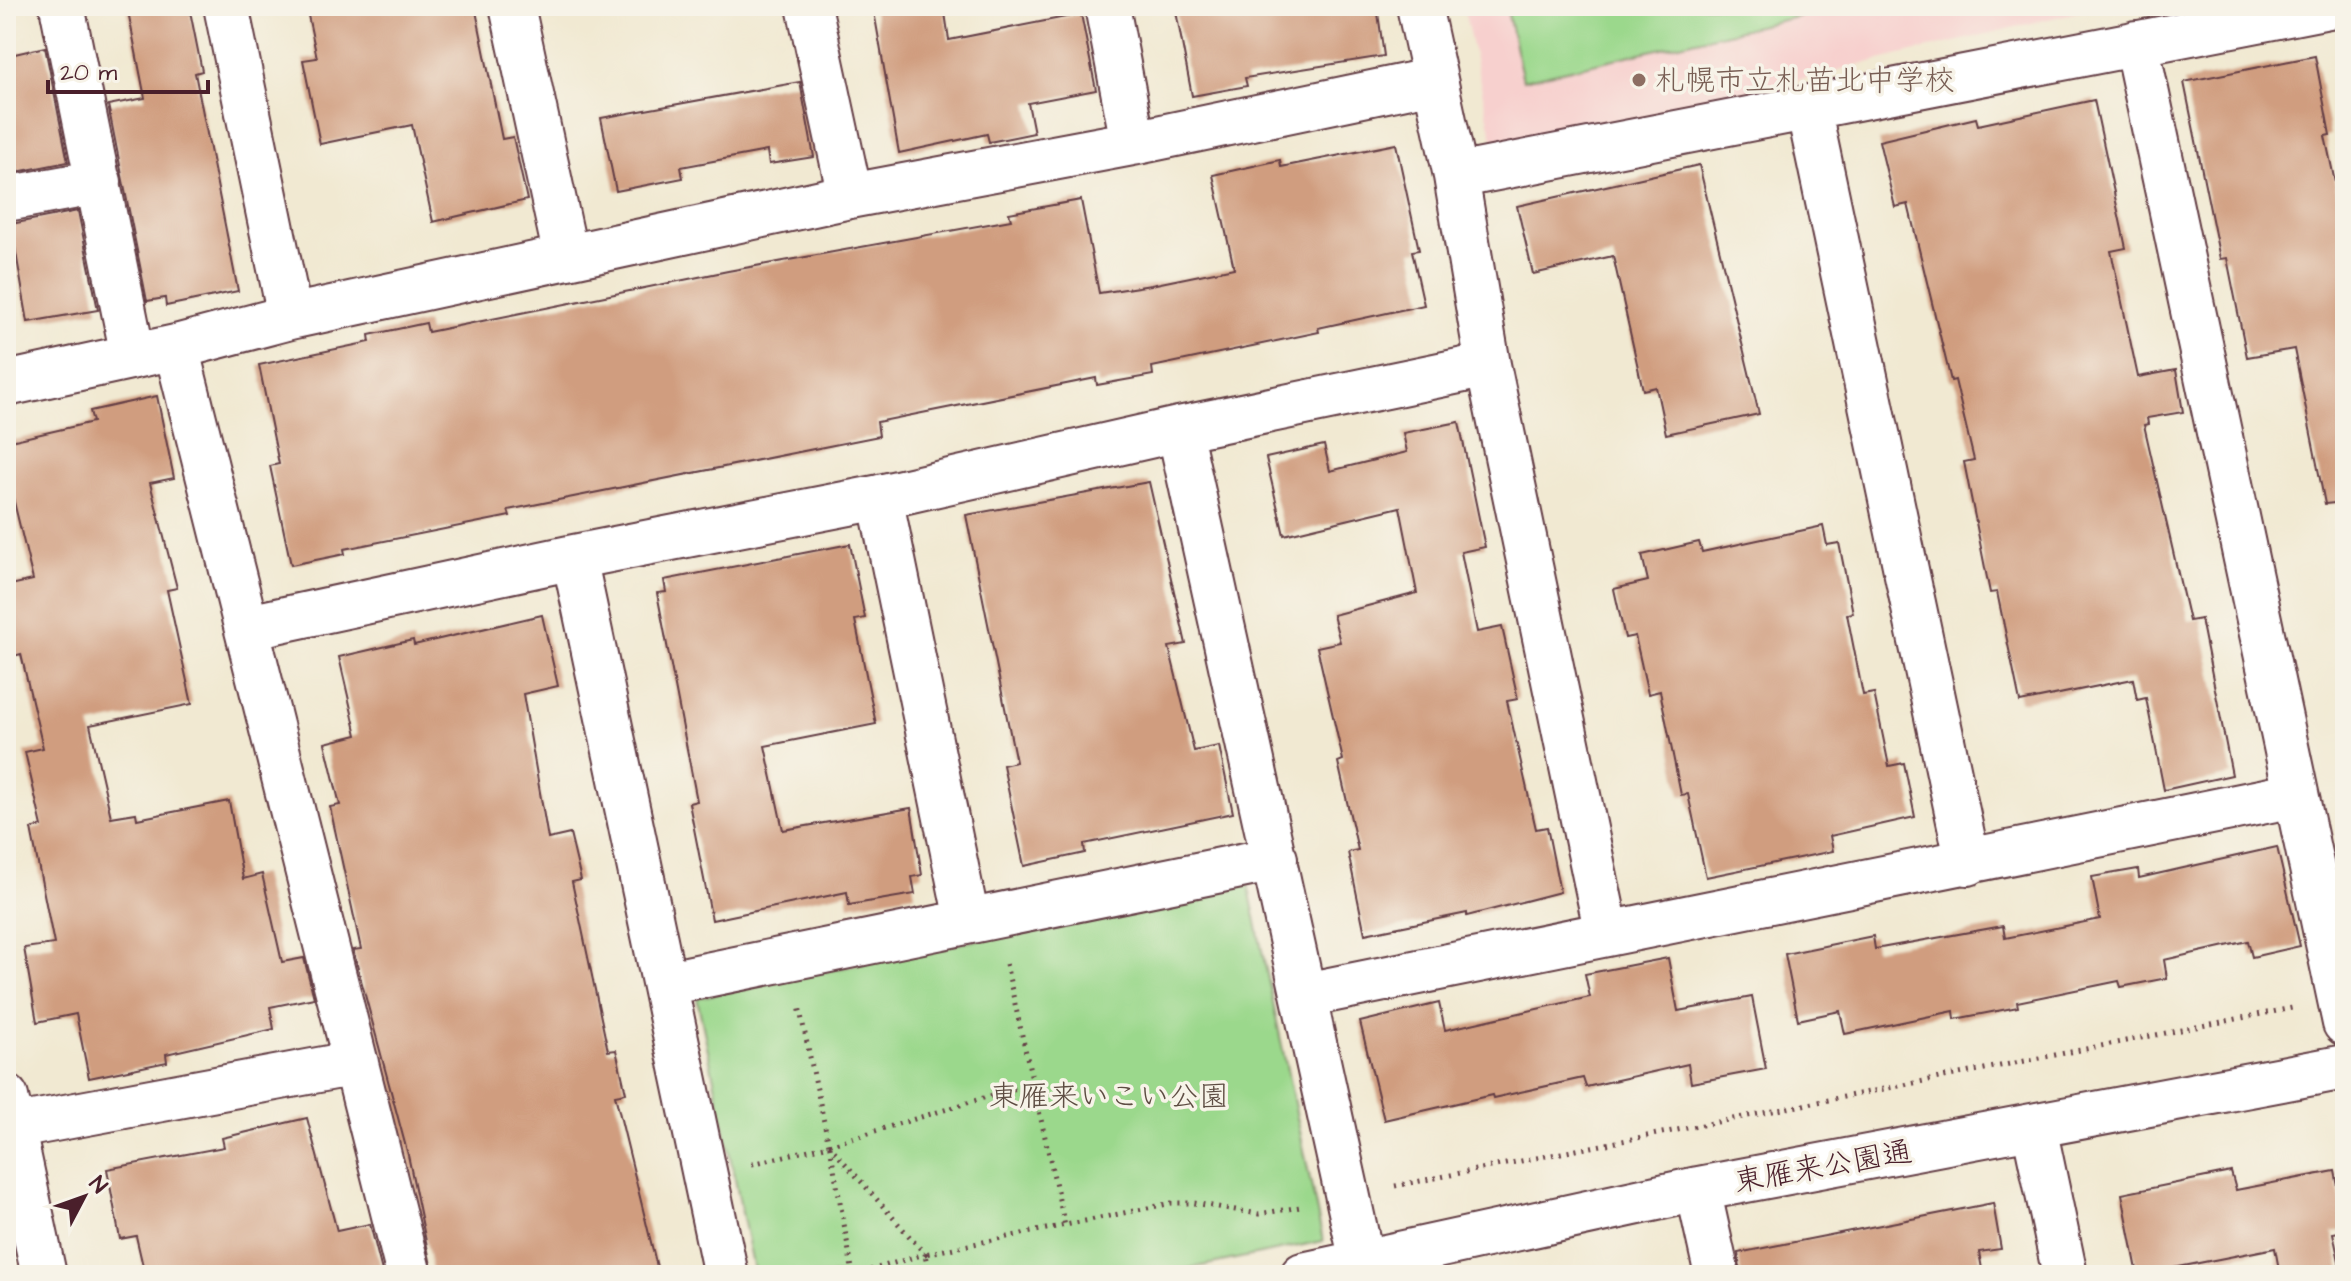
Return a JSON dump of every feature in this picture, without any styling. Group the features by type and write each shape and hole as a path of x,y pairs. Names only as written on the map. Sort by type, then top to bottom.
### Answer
{"street":[{"path":"62,6 133,356"},
{"path":"226,6 290,317"},
{"path":"512,6 566,257"},
{"path":"809,6 850,196"},
{"path":"1107,6 1133,143"},
{"path":"1419,6 1456,176 1488,365 1607,934"},
{"path":"1456,176 2329,6"},
{"path":"2136,43 2345,1023"},
{"path":"6,384 176,347 290,317 850,196 1133,143 1434,80"},
{"path":"1808,107 1968,863"},
{"path":"6,199 99,182"},
{"path":"176,347 409,1275"},
{"path":"248,627 574,557 880,497 1179,429 1488,365"},
{"path":"1179,429 1364,1269"},
{"path":"880,497 967,920"},
{"path":"574,557 667,983 726,1275"},
{"path":"1305,995 2295,795"},
{"path":"667,983 1275,859"},
{"path":"44,1275 9,1117 356,1063"},
{"name":"東雁来公園通","path":"1303,1275 1364,1269 1698,1189 2345,1067"},
{"path":"2034,1127 2065,1275"},
{"path":"1698,1189 1717,1275"}],"path":[{"path":"1005,959 1065,1226"},
{"path":"798,1001 853,1275 925,1254 1172,1203 1194,1203 1259,1214 1306,1206"},
{"path":"1384,1188 2303,1006"},
{"path":"742,1166 829,1145 1033,1083"},
{"path":"829,1145 925,1254 929,1275"}],"shaded area":[{"name":"札幌市立札苗北中学校","path":"1463,6 2102,6 1496,153"}],"green space":[{"path":"1506,6 1844,6 1523,80"},
{"name":"東雁来いこい公園","path":"1248,884 1323,1241 1158,1275 755,1275 697,998"}],"building":[{"path":"127,6 189,6 202,71 195,73 238,291 166,306 165,298 147,301 108,105 145,98"},
{"path":"306,6 475,6 502,139 513,137 527,200 433,222 412,125 320,144 303,60 317,58"},
{"path":"873,6 944,6 949,40 1081,14 1096,90 1028,103 1034,133 989,142 987,134 899,153"},
{"path":"1175,6 1377,6 1384,56 1245,78 1247,86 1192,96"},
{"path":"45,47 68,162 6,174 6,56"},
{"path":"2315,56 2330,135 2325,136 2345,229 2345,502 2325,504 2294,349 2247,357 2227,258 2220,259 2184,82"},
{"path":"800,82 814,157 769,164 767,151 681,167 683,178 616,191 601,118"},
{"path":"2094,100 2126,248 2111,251 2138,377 2176,370 2183,412 2147,418 2148,424 2144,425 2189,621 2201,619 2232,775 2164,790 2146,698 2137,700 2133,679 2020,702 1997,592 1990,593 1964,462 1974,460 1955,380 1951,381 1908,204 1895,207 1879,141 1976,118 1978,125"},
{"path":"1396,144 1419,250 1412,251 1424,305 1318,328 1319,332 1152,367 1153,375 1097,385 1096,378 877,422 879,436 508,510 510,516 344,549 345,554 291,565 270,466 279,464 259,365 370,342 369,335 426,323 428,332 728,271 1011,220 1009,213 1081,200 1099,293 1151,285 1234,268 1213,175 1280,160 1281,167"},
{"path":"1699,165 1759,414 1666,434 1656,387 1643,390 1613,256 1533,274 1517,206"},
{"path":"78,211 98,310 28,322 11,224"},
{"path":"157,396 174,478 150,483 177,588 167,590 192,704 90,725 111,817 136,813 137,819 229,801 243,879 262,874 282,962 304,958 314,998 270,1007 274,1029 166,1054 167,1062 89,1078 76,1014 37,1022 24,948 54,944 31,829 42,826 25,752 43,748 21,654 6,658 6,586 33,580 6,469 6,442 93,422 90,411"},
{"path":"1459,422 1485,547 1461,552 1477,632 1502,627 1518,699 1507,701 1536,829 1547,827 1560,892 1467,916 1467,913 1365,934 1348,852 1358,850 1338,762 1343,760 1317,647 1340,642 1333,615 1417,593 1400,507 1284,535 1266,458 1324,445 1330,471 1407,452 1403,433"},
{"path":"1149,482 1186,644 1169,647 1194,751 1219,746 1233,813 1084,844 1085,853 1024,866 1003,765 1016,762 966,515"},
{"path":"1823,526 1827,545 1839,543 1853,613 1847,614 1863,695 1874,693 1889,766 1904,763 1915,817 1830,836 1833,851 1706,877 1688,794 1681,795 1660,691 1648,694 1635,636 1625,638 1614,589 1648,581 1642,555 1699,542 1702,552"},
{"path":"850,544 865,618 855,620 876,724 765,746 783,830 911,808 922,875 912,877 915,894 849,905 847,892 712,920 689,803 697,801 657,593 666,592 664,580"},
{"path":"542,615 558,686 523,694 548,839 570,834 581,880 572,882 608,1051 616,1050 626,1093 615,1095 659,1275 433,1275 408,1155 353,950 361,949 330,807 340,805 325,743 357,735 339,657 413,640 414,645"},
{"path":"2277,847 2300,946 2252,957 2248,941 2164,960 2167,978 2121,987 2119,981 2017,1002 2018,1007 1955,1019 1954,1011 1845,1034 1840,1011 1798,1020 1785,954 1873,936 1875,949 2003,926 2005,938 2100,919 2092,877 2138,869 2139,878"},
{"path":"1668,958 1678,1011 1752,997 1766,1069 1691,1083 1688,1064 1586,1087 1583,1078 1384,1120 1360,1022 1439,1003 1445,1030 1590,997 1585,974"},
{"path":"307,1118 337,1231 370,1224 383,1275 145,1275 136,1236 120,1239 107,1169 224,1147 222,1138"},
{"path":"2335,1171 2345,1223 2345,1231 2333,1233 2342,1275 2280,1275 2275,1248 2138,1275 2122,1194 2231,1172 2236,1190"},
{"path":"1993,1203 2001,1249 1979,1252 1982,1269 1944,1275 1741,1275 1738,1253"}],"place":[{"name":"札幌市立札苗北中学校","path":"1639,80"}]}
